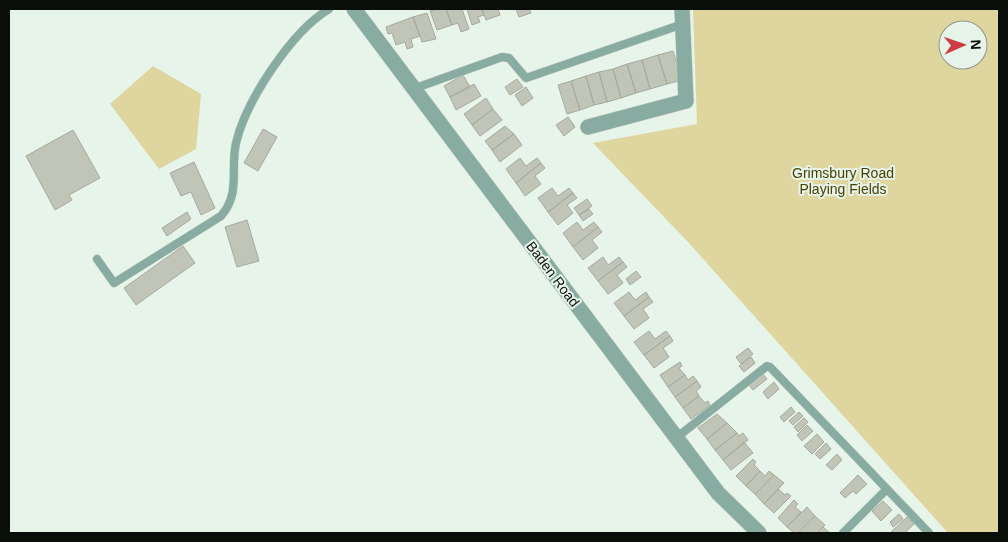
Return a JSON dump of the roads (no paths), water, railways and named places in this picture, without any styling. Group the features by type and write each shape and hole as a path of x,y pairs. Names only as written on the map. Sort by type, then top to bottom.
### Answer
{"street":[{"name":"Baden Road","path":"354,9 718,493 759,533"},
{"path":"588,127 686,101 683,16"}],"lane":[{"path":"97,259 114,283 221,216 229,206 235,188 236,145 244,119 268,75 287,50 320,14 328,9"},
{"path":"413,89 502,57 509,58 526,78 683,16"},
{"path":"676,438 767,366 770,367 929,533"},
{"path":"843,533 887,490"}],"park label":[{"name":"Grimsbury Road Playing Fields","path":"843,182"}]}
